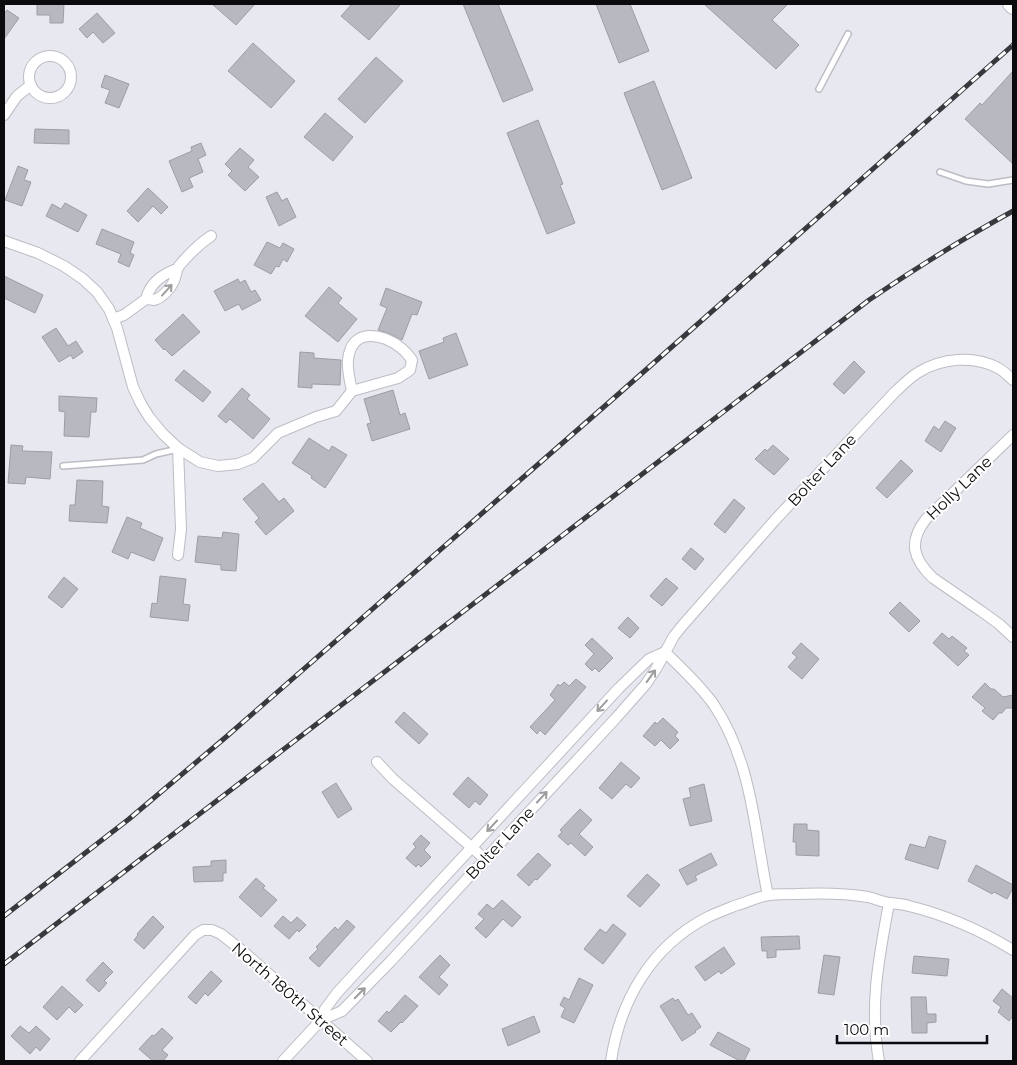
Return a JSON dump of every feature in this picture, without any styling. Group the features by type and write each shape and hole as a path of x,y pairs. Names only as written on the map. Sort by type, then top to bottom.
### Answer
{"main road":[{"path":"1010,4 1013,7"}],"street":[{"path":"49,56 62,59 70,70 72,77 67,90 54,98 40,96 31,85 30,72 37,61 43,58 49,56"},
{"path":"4,115 17,96 31,85"},
{"path":"113,320 129,312 146,299 154,300 162,296 174,281 177,269 199,244 211,236"},
{"path":"4,241 38,253 64,266 83,279 97,292 117,328 133,387 141,404 163,434 178,448 200,462 218,466 238,464 253,458 278,434 316,417 336,411 352,391 398,378 410,370 412,360 402,348 388,340 372,335 359,338 352,346 348,359 352,391"},
{"name":"Bolter Lane","path":"321,1020 342,1011 390,962 640,691 682,626 770,526 910,378 935,364 970,360 985,362 1000,369 1013,380"},
{"name":"Holly Lane","path":"1013,435 926,519 916,535 914,544 919,563 933,578 999,624 1013,637"},
{"path":"178,448 181,529 178,555"},
{"path":"665,652 694,681 713,704 738,750 750,794 768,895"},
{"name":"Bolter Lane","path":"283,1061 321,1020 325,1009 337,993 619,688 649,659 665,652"},
{"path":"377,762 393,779 485,859"},
{"path":"611,1061 621,1020 633,992 664,949 680,935 707,917 768,895 846,894 906,905 975,928 1013,950"},
{"path":"879,1061 875,1032 875,991 889,903"},
{"name":"North 180th Street","path":"80,1061 195,936 203,930 212,930 221,934 367,1061"}],"lane":[{"path":"819,89 848,34"},
{"path":"940,172 966,182 988,184 1013,180"},
{"path":"63,466 142,460 178,448"}],"building":[{"path":"37,4 64,4 63,23 50,23 50,15 37,15"},
{"path":"212,4 255,4 236,25"},
{"path":"352,4 401,4 369,40 341,16"},
{"path":"463,4 498,4 533,90 503,102"},
{"path":"596,4 630,4 649,51 619,63"},
{"path":"704,4 788,4 772,20 799,45 776,69"},
{"path":"7,10 19,18 4,39 4,14"},
{"path":"97,13 115,33 103,43 93,32 87,38 79,29"},
{"path":"253,43 295,81 271,108 228,71"},
{"path":"376,57 403,81 365,123 338,99"},
{"path":"1013,71 1013,164 965,119 980,103 982,105"},
{"path":"105,75 129,84 119,108 105,103 110,90 101,87"},
{"path":"654,81 692,178 662,190 624,93"},
{"path":"325,113 353,137 333,161 304,137"},
{"path":"538,120 563,184 560,185 575,223 547,234 507,133"},
{"path":"35,129 69,130 69,144 34,143"},
{"path":"201,143 206,155 198,159 203,172 189,178 193,187 182,192 169,161 192,151 191,147"},
{"path":"240,148 254,160 248,167 259,177 245,191 228,175 232,171 225,164"},
{"path":"18,166 28,170 24,180 31,182 22,206 5,200"},
{"path":"148,188 168,207 161,214 153,206 138,222 127,211"},
{"path":"277,192 282,201 287,198 296,217 279,226 266,197"},
{"path":"65,203 87,215 78,232 46,216 52,204 61,209"},
{"path":"102,229 134,242 130,253 134,255 129,267 118,262 121,254 96,244"},
{"path":"267,242 280,248 283,243 294,249 287,262 283,259 279,267 276,266 271,274 254,265"},
{"path":"4,276 43,295 35,313 4,298"},
{"path":"238,279 240,283 245,280 251,292 255,290 261,300 242,310 239,304 225,311 214,291"},
{"path":"329,287 342,298 338,303 357,319 338,342 305,316"},
{"path":"386,288 422,302 417,315 412,314 402,340 378,330 387,308 380,305"},
{"path":"183,314 200,332 172,356 155,340"},
{"path":"56,328 68,346 76,341 83,352 73,359 71,355 59,362 42,337"},
{"path":"456,333 468,365 429,379 419,351 444,342 443,338"},
{"path":"300,352 314,353 314,358 341,360 340,385 312,384 312,388 298,387"},
{"path":"854,361 865,372 844,394 833,384"},
{"path":"184,370 211,392 203,402 175,380"},
{"path":"242,388 250,395 247,399 270,419 253,439 230,419 226,423 218,416"},
{"path":"393,390 400,415 405,413 410,429 372,441 367,424 371,423 364,399"},
{"path":"59,396 97,398 96,412 91,412 89,437 64,436 65,412 59,411"},
{"path":"945,421 956,428 941,452 925,441 934,426 939,430"},
{"path":"309,438 329,451 332,446 347,455 325,488 311,478 312,476 292,463"},
{"path":"11,445 23,446 22,451 52,452 50,479 26,477 25,484 8,483"},
{"path":"773,445 789,459 774,475 755,459 765,449 767,451"},
{"path":"901,460 913,471 887,498 876,488"},
{"path":"77,480 103,481 102,506 109,507 107,523 69,521 70,505 75,505"},
{"path":"263,483 279,502 284,498 294,511 266,535 255,522 259,518 243,499"},
{"path":"734,499 745,508 725,533 714,524"},
{"path":"127,517 142,523 140,528 163,538 154,561 131,552 128,559 112,552"},
{"path":"223,532 239,534 236,571 221,570 221,565 195,562 198,536 222,538"},
{"path":"691,548 704,559 695,570 682,559"},
{"path":"160,576 186,579 183,604 190,605 188,621 150,617 152,603 157,604"},
{"path":"64,577 78,589 62,608 48,597"},
{"path":"666,578 678,588 662,606 650,596"},
{"path":"900,602 920,621 909,632 889,613"},
{"path":"628,617 639,628 630,638 618,628"},
{"path":"942,633 949,639 952,636 967,648 964,651 969,655 958,666 933,643"},
{"path":"592,638 613,658 599,672 595,668 592,671 585,664 594,654 585,645"},
{"path":"801,643 819,659 802,679 788,667 797,657 792,653"},
{"path":"576,679 586,687 545,735 540,730 537,734 530,727 555,700 550,695 558,684 560,686 564,682 569,686"},
{"path":"985,683 1003,697 1013,695 1013,708 1006,708 993,720 982,711 985,708 972,697"},
{"path":"404,712 428,734 419,744 395,722"},
{"path":"663,718 678,732 675,736 679,740 670,749 661,740 655,746 643,736 655,722 657,724"},
{"path":"621,762 640,778 631,788 626,784 612,799 599,788"},
{"path":"468,777 488,795 480,805 475,801 469,808 453,794"},
{"path":"336,783 352,809 338,818 322,792"},
{"path":"704,784 712,821 690,826 683,799 691,797 689,788"},
{"path":"580,809 592,820 579,834 593,847 585,856 571,843 568,845 558,836 562,832 560,830"},
{"path":"794,824 807,824 807,830 819,831 819,856 796,855 796,842 793,842"},
{"path":"421,835 430,843 424,850 431,857 421,867 418,864 416,867 406,858 416,847 413,844"},
{"path":"929,836 946,841 938,869 905,859 910,844 925,848"},
{"path":"538,853 551,865 529,886 517,875"},
{"path":"711,853 717,865 695,876 697,880 687,885 679,870"},
{"path":"226,860 226,873 223,873 223,881 194,882 193,867 211,866 211,861"},
{"path":"976,865 1013,885 1007,899 994,892 992,894 968,881"},
{"path":"647,874 660,885 640,907 627,896"},
{"path":"256,878 265,886 263,888 277,900 261,917 239,897"},
{"path":"502,900 521,917 512,927 503,919 486,938 475,928 484,919 478,914 487,904 493,909"},
{"path":"153,916 164,927 144,949 134,940"},
{"path":"283,916 291,923 297,917 306,925 299,932 297,930 289,939 274,926"},
{"path":"347,920 355,927 319,967 309,958 318,949 316,947 335,927 338,930"},
{"path":"613,924 626,934 603,964 584,949 600,929 606,933"},
{"path":"799,936 800,949 776,950 776,957 767,958 767,951 762,951 761,937"},
{"path":"724,947 735,964 721,974 719,971 705,981 695,967"},
{"path":"440,955 450,965 439,977 448,985 439,995 419,977"},
{"path":"824,955 840,957 834,995 818,993"},
{"path":"914,956 949,959 947,976 912,973"},
{"path":"103,962 113,972 104,981 107,983 99,992 86,980"},
{"path":"211,971 222,981 208,996 205,993 196,1004 188,997"},
{"path":"579,978 593,985 574,1023 561,1017 565,1008 560,1005 564,997 569,1000"},
{"path":"62,986 83,1005 75,1013 69,1007 57,1020 43,1007"},
{"path":"1002,989 1013,998 1013,1016 1009,1021 998,1012 1001,1007 993,1001"},
{"path":"405,995 418,1006 391,1032 378,1021 387,1011 389,1013"},
{"path":"911,997 926,997 927,1014 936,1014 936,1022 927,1023 927,1033 912,1033"},
{"path":"673,998 675,1001 678,999 688,1015 692,1013 701,1027 682,1041 660,1006"},
{"path":"534,1016 540,1032 508,1046 502,1029"},
{"path":"20,1026 29,1033 36,1026 50,1039 40,1051 36,1047 30,1054 11,1036"},
{"path":"162,1028 173,1038 162,1050 168,1055 163,1061 153,1061 139,1049 152,1035 154,1036"},
{"path":"718,1032 750,1049 744,1061 740,1061 710,1045"}],"railway":[{"path":"4,916 129,819 226,737 614,398 1013,45"},
{"path":"4,964 869,300 904,276 1013,211"}]}
